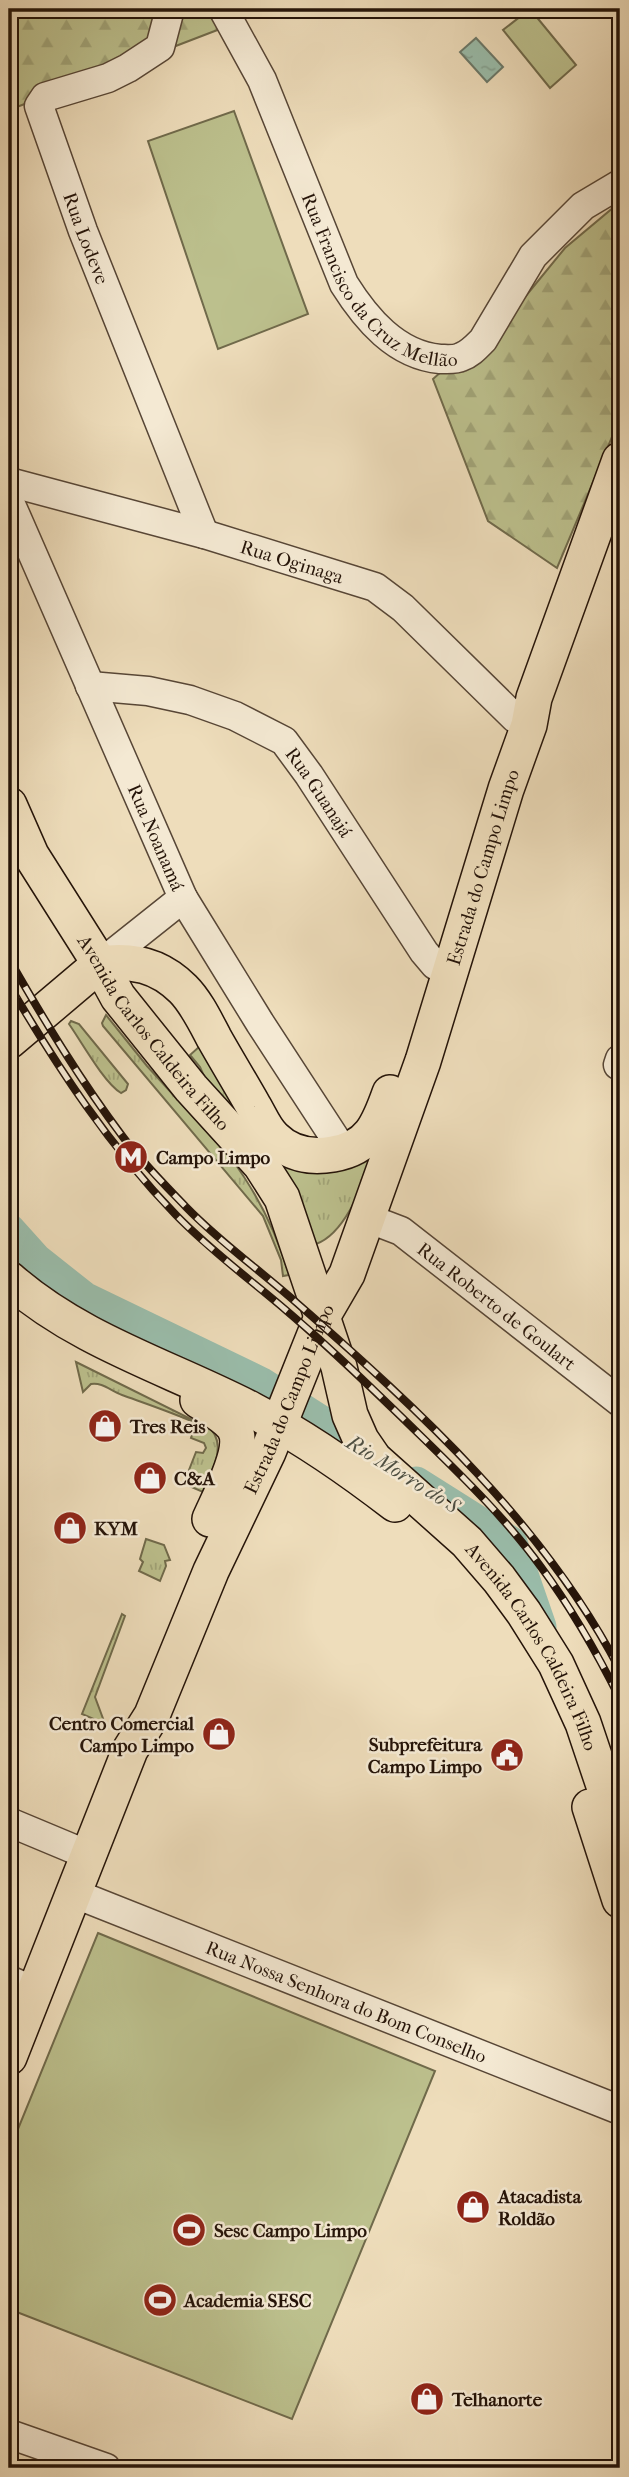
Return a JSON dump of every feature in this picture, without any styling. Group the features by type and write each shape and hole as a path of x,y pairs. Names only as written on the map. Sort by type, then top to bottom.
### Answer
{"main road":[{"name":"Estrada do Campo Limpo","path":"9,2057 21,1986 73,1892 130,1750 152,1715 211,1571 268,1452 322,1317 347,1274 423,1061 442,969 529,725 534,698 618,482"},
{"name":"Avenida Carlos Caldeira Filho","path":"9,806 31,855 118,997 158,1048 261,1165 282,1198 361,1440 374,1459 467,1542 499,1579 556,1664 583,1723 620,1833"},
{"path":"9,1041 100,964 121,961 149,966 184,989 271,1136 294,1152 312,1156 344,1152 364,1141 374,1131 442,969"},
{"path":"299,1249 318,1254 328,1249 358,1218 367,1218"},
{"name":"Avenida Carlos Caldeira Filho","path":"9,1279 53,1312 106,1342 253,1411 278,1426 374,1488 421,1524 453,1555 509,1626 539,1673 564,1727 620,1900"},
{"path":"106,1342 225,1417 235,1428 237,1437 235,1459 135,1711 130,1750"}],"street":[{"name":"Rua Lodeve","path":"170,9 160,47 108,78 45,97 39,106 83,231 204,534"},
{"name":"Rua Francisco da Cruz Mellão","path":"223,9 261,80 344,284 357,305 377,328 411,352 436,359 450,359 462,357 472,351 483,340 533,256 560,226 583,206 620,184"},
{"name":"Rua Oginaga","path":"9,482 204,534 375,587 403,608 515,718 529,725"},
{"name":"Rua Noanamá","path":"9,500 183,898 344,1152"},
{"name":"Rua Guanajá","path":"90,686 148,691 190,700 235,716 284,741 424,952 442,969"},
{"path":"100,964 183,898"},
{"name":"Rua Roberto de Goulart","path":"367,1218 401,1231 620,1402"},
{"path":"9,1822 88,1855"},
{"name":"Rua Nossa Senhora do Bom Conselho","path":"73,1892 620,2110"},
{"path":"9,2434 106,2468"}],"green space":[{"path":"9,9 219,9 233,24 9,110"},
{"path":"530,9 576,65 550,88 503,30"},
{"path":"234,111 308,314 218,349 148,141"},
{"path":"620,202 620,418 557,568 488,521 433,379 525,297 565,248"},
{"path":"106,1015 147,1066 240,1171 265,1213 289,1275 283,1276 281,1260 263,1216 103,1026"},
{"path":"71,1021 79,1024 128,1084 126,1090 121,1093 107,1080 69,1024"},
{"path":"200,1046 250,1131 208,1085 200,1067 190,1055"},
{"path":"378,1146 347,1216 327,1238 316,1244 273,1155"},
{"path":"76,1362 211,1429 216,1436 218,1452 203,1492 189,1486 194,1473 189,1470 196,1452 203,1453 206,1448 204,1443 191,1438 196,1423 99,1384 91,1384 83,1392"},
{"path":"146,1539 164,1545 170,1560 165,1561 166,1566 160,1581 139,1571"},
{"path":"122,1614 125,1616 95,1697 105,1724 82,1714"},
{"name":"Sesc Campo Limpo","path":"98,1933 435,2071 292,2419 9,2309 9,2151"}],"water":[{"path":"476,38 503,67 487,82 460,52"}],"waterway":[{"name":"Rio Morro do S","path":"9,1230 36,1260 84,1298 260,1383 376,1457"},
{"name":"Rio Morro do S","path":"416,1483 511,1543 540,1627"}],"railway":[{"path":"9,959 77,1072 137,1155 199,1220 344,1344 476,1472 555,1566 620,1670"},
{"path":"9,985 86,1105 152,1189 203,1241 306,1327 357,1374 455,1469 514,1533 574,1615 620,1699"}],"place":[{"name":"Campo Limpo","path":"131,1157"},
{"name":"Tres Reis","path":"105,1426"},
{"name":"C&A","path":"150,1478"},
{"name":"KYM","path":"70,1528"},
{"name":"Centro Comercial Campo Limpo","path":"219,1734"},
{"name":"Subprefeitura Campo Limpo","path":"507,1755"},
{"name":"Atacadista Roldão","path":"473,2207"},
{"name":"Sesc Campo Limpo","path":"189,2230"},
{"name":"Academia SESC","path":"160,2300"},
{"name":"Telhanorte","path":"427,2399"}]}
